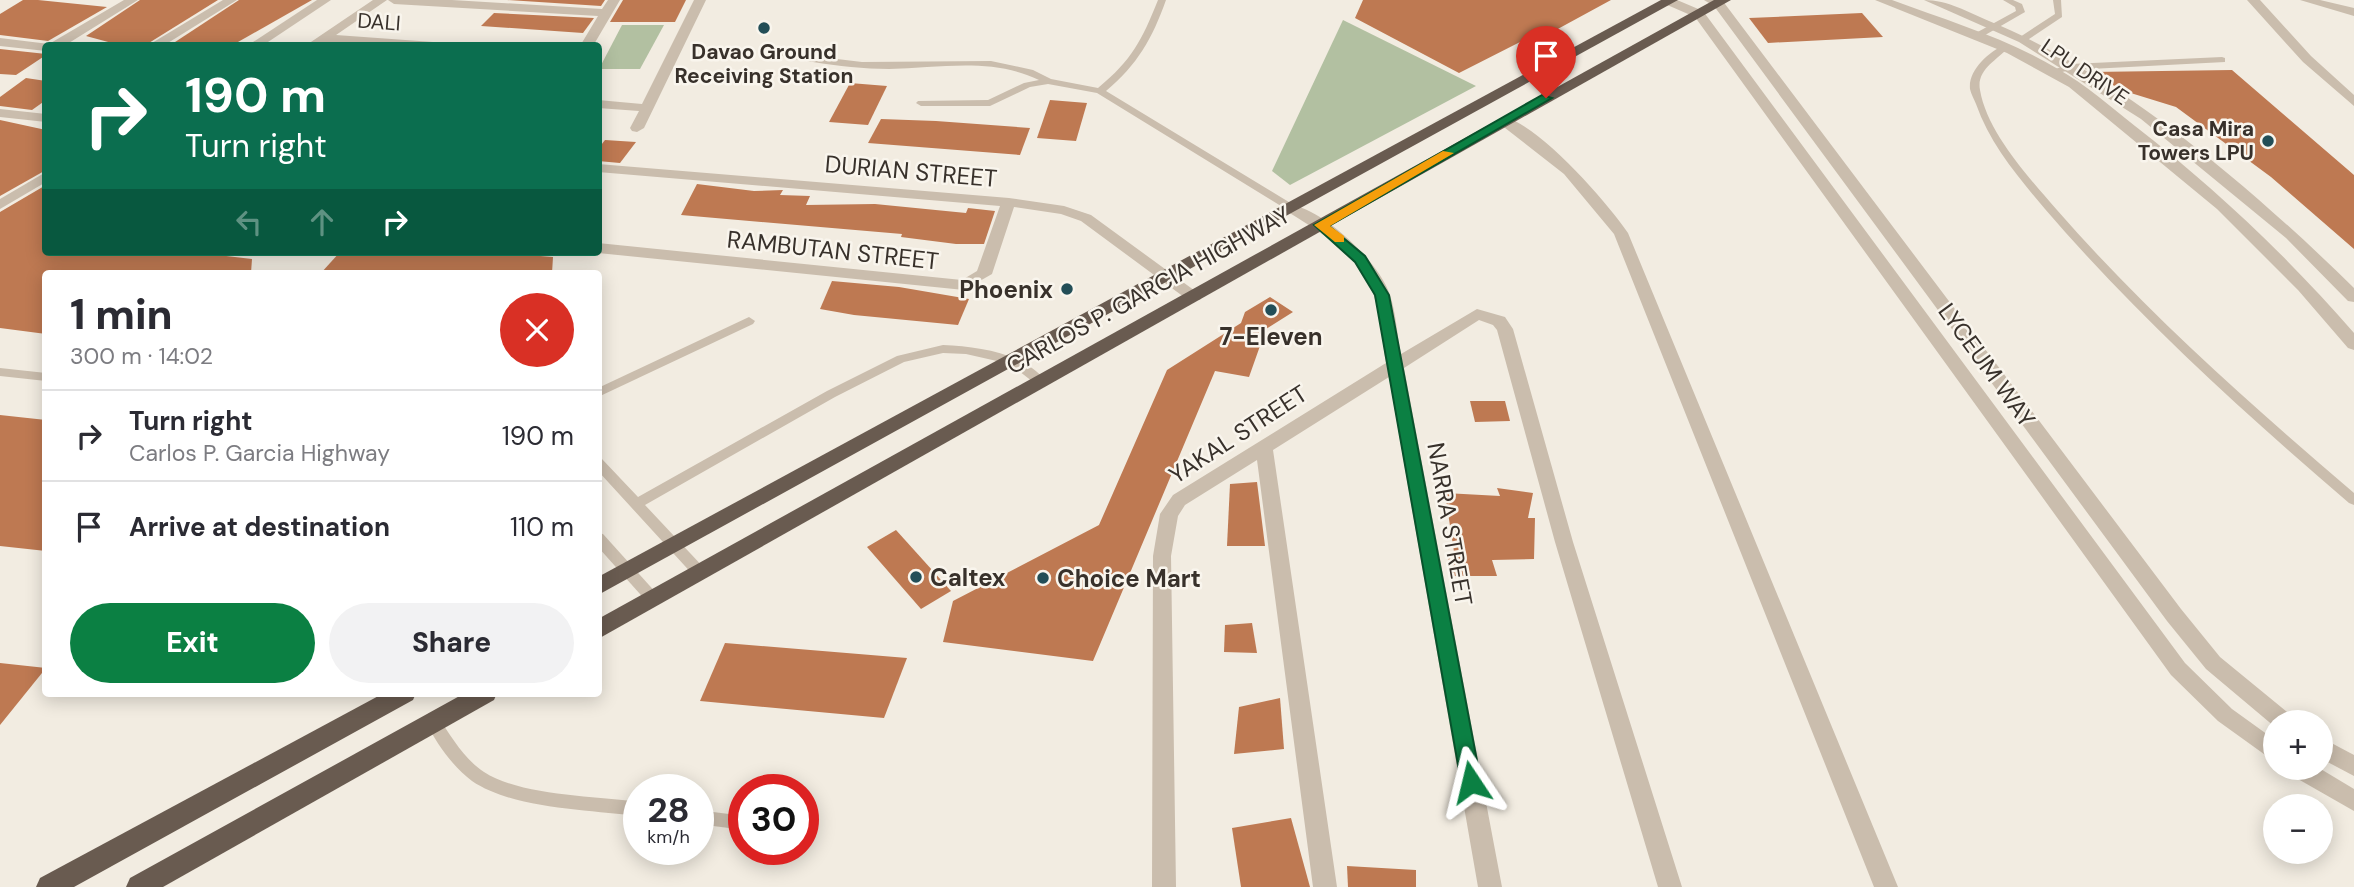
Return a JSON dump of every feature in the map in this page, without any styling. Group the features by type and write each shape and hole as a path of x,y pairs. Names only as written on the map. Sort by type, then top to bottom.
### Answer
{"highway":[{"name":"CARLOS P. GARCIA HIGHWAY","path":"602,585 1293,209 1669,0"},
{"name":"CARLOS P. GARCIA HIGHWAY","path":"602,628 1713,4"},
{"path":"1539,73 1566,86"},
{"path":"49,887 397,697"},
{"path":"139,887 479,697"}],"street":[{"path":"123,0 131,0"},
{"path":"61,42 131,0"},
{"path":"160,42 231,0"},
{"path":"259,42 325,0"},
{"path":"317,42 381,0"},
{"path":"394,0 606,13"},
{"path":"588,42 614,0"},
{"path":"637,128 700,0"},
{"path":"1669,0 1713,4"},
{"name":"LPU DRIVE","path":"1881,0 1976,36 2053,71 2189,174 2258,236 2300,279 2354,344"},
{"name":"LPU DRIVE","path":"1930,0 2023,39 2146,116 2291,235 2354,297"},
{"path":"2253,0 2306,59 2354,102"},
{"path":"2306,0 2354,12"},
{"name":"LYCEUM WAY","path":"1713,4 1763,65 2190,634 2213,663 2269,710"},
{"name":"LYCEUM WAY","path":"1713,4 1738,67 2178,669 2225,715 2263,743"},
{"name":"DALI","path":"323,38 378,42"},
{"path":"0,42 42,47"},
{"path":"1738,67 1763,65"},
{"path":"604,105 645,108"},
{"path":"0,113 42,118"},
{"path":"0,127 19,115"},
{"path":"1505,121 1570,170 1600,203 1621,233 1885,887"},
{"name":"DURIAN STREET","path":"602,168 1009,202 1065,210 1086,219 1194,296"},
{"path":"0,205 42,179"},
{"name":"RAMBUTAN STREET","path":"602,248 964,285 984,274 1009,202"},
{"name":"NARRA STREET","path":"1293,209 1321,225 1348,246 1375,278 1382,295 1397,362 1490,887"},
{"name":"YAKAL STREET","path":"1164,887 1163,534 1169,514 1179,500 1264,450 1397,362 1477,314 1499,321 1505,329 1563,542 1670,887"},
{"path":"1264,450 1325,887"},
{"path":"2333,754 2354,766"},
{"path":"2319,780 2354,801"}],"lane":[{"path":"1100,91 1127,69 1146,44 1162,0"},
{"path":"1976,36 2021,12 2019,6 2007,0"},
{"path":"2023,39 2059,15 2057,0"},
{"path":"772,48 785,55 885,66 994,63 1030,69 1048,81"},
{"path":"2004,48 1983,64 1975,89 1984,120 2014,165 2096,258 2184,348 2275,435 2354,500"},
{"path":"2053,71 2222,60"},
{"path":"921,103 990,103 1027,85 1048,81 1100,91 1293,209"},
{"path":"602,391 749,321"},
{"path":"637,503 831,394 901,359 943,349 966,350 1014,361 1041,382"},
{"path":"0,372 42,377"},
{"path":"602,466 700,573"},
{"path":"602,542 653,599"},
{"path":"433,722 454,753 480,778 527,794 623,807"}],"green space":[{"path":"1343,20 1476,86 1290,185 1272,171"},
{"path":"622,25 664,25 640,69 602,69 602,63"}],"building":[{"path":"23,0 107,7 48,41 0,35 0,14"},
{"path":"140,0 218,0 150,42 108,42 86,36"},
{"path":"239,0 312,0 238,42 175,42"},
{"path":"507,0 605,0 601,6"},
{"path":"623,0 686,0 675,22 610,22"},
{"path":"1363,0 1611,0 1532,43 1524,40 1459,73 1355,18"},
{"path":"494,13 594,18 583,33 481,26"},
{"path":"1862,13 1883,37 1768,43 1749,18"},
{"path":"0,49 42,54 42,58 16,75 0,74"},
{"name":"Casa Mira Towers LPU","path":"2232,70 2354,175 2354,249 2271,177 2176,107 2121,90 2092,72"},
{"path":"26,78 42,80 42,103 32,110 0,106 0,97"},
{"path":"850,83 887,86 868,125 829,122"},
{"path":"1050,100 1087,103 1076,141 1037,138"},
{"path":"881,119 1030,128 1020,155 868,143"},
{"path":"0,120 42,129 42,172 0,196"},
{"path":"605,140 636,142 620,163 602,161 602,144"},
{"path":"697,184 754,191 783,190 780,195 810,196 806,205 875,204 966,213 968,208 995,211 984,244 956,244 901,237 902,234 681,215"},
{"path":"42,187 42,256 226,256 252,259 251,270 42,270 42,333 0,328 0,212"},
{"path":"336,256 553,257 552,270 324,270"},
{"path":"832,281 899,287 969,299 958,325 854,315 820,309"},
{"path":"1270,297 1293,312 1266,329 1249,377 1215,371 1093,661 943,642 953,601 1099,525 1167,370 1241,323 1245,312"},
{"path":"1470,401 1505,401 1510,421 1475,422"},
{"path":"0,415 42,420 42,551 0,546"},
{"path":"1257,482 1265,546 1227,546 1230,484"},
{"path":"1497,488 1533,493 1528,518 1535,518 1534,559 1492,560 1497,576 1452,576 1447,552 1454,552 1445,493 1500,496"},
{"name":"Caltex","path":"896,530 951,591 921,609 867,547"},
{"path":"1252,623 1257,653 1224,652 1225,625"},
{"path":"725,643 907,658 884,718 700,701"},
{"path":"0,663 42,668 42,673 0,725"},
{"path":"1280,698 1284,749 1234,754 1239,707"},
{"path":"1291,818 1310,887 1241,887 1232,828"},
{"path":"1347,866 1416,870 1416,887 1348,887"}],"slow traffic":[{"path":"1340,239 1321,225 1448,153"}],"place":[{"name":"Davao Ground Receiving Station","path":"764,28"},
{"name":"Casa Mira Towers LPU","path":"2268,141"},
{"name":"Phoenix","path":"1067,289"},
{"name":"7-Eleven","path":"1271,310"},
{"name":"Caltex","path":"916,577"},
{"name":"Choice Mart","path":"1043,578"}],"route":[{"path":"1471,782 1397,362 1382,295 1375,278 1360,259 1321,225 1546,98"}]}
